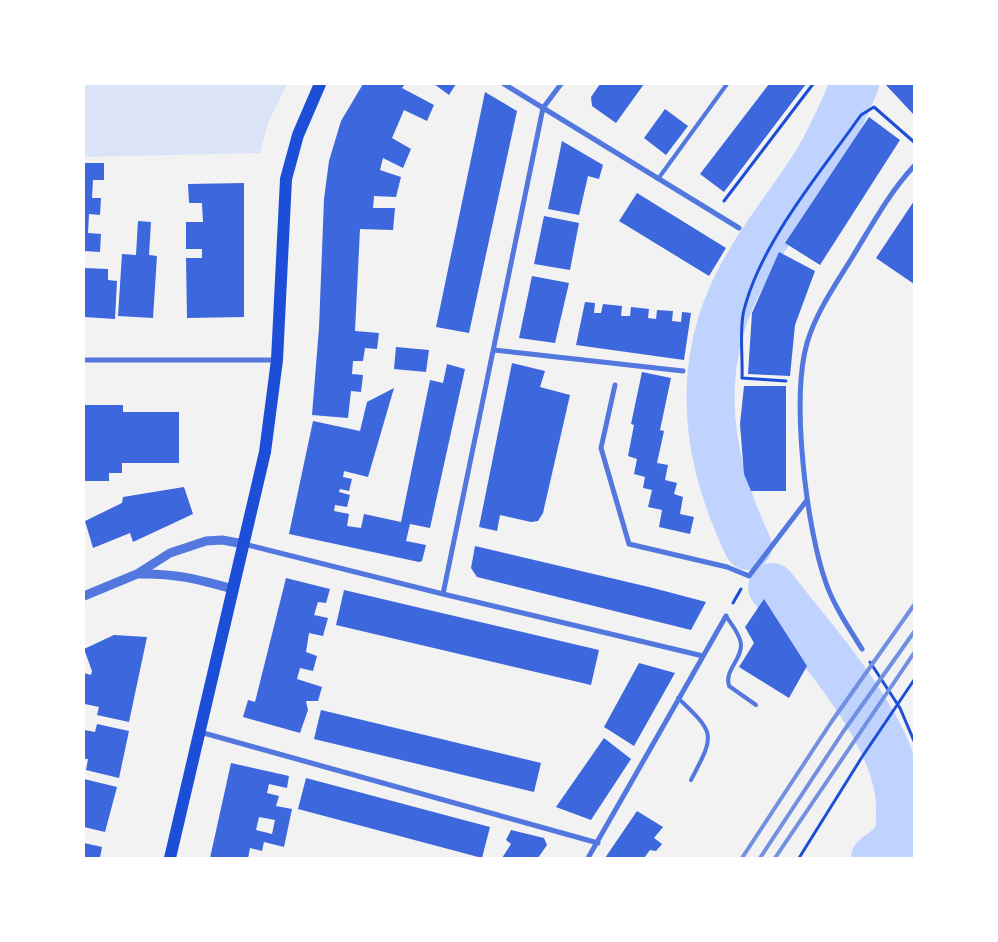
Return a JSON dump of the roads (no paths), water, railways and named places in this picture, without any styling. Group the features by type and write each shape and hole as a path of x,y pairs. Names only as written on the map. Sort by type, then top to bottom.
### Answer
{"main road":[{"path":"170,858 265,452 278,360 283,264 284,186 298,135 320,84"}],"street":[{"path":"504,84 739,228"},
{"path":"443,594 543,108 561,84"},
{"path":"862,649 843,618 826,582 807,500 800,411 801,382 807,344 815,321 887,200 914,166"},
{"path":"494,350 683,371"},
{"path":"84,360 278,360"},
{"path":"615,385 602,448 629,544 727,567 749,576 807,500"},
{"path":"84,596 137,574 170,553 206,541 222,540 443,594 636,638 703,656"},
{"path":"137,574 170,573 233,590"},
{"path":"588,858 726,616"},
{"path":"200,732 598,843"}],"lane":[{"path":"658,179 726,84"},
{"path":"726,616 739,637 741,646 728,681 729,686 756,705"},
{"path":"678,698 705,724 709,736 709,746 691,780"}],"water":[{"path":"890,729 910,770 915,805 913,831 909,843 903,852 894,858 848,858 875,843 881,834 885,813 883,802 867,762"}],"waterway":[{"path":"748,546 721,474 713,438 710,402 712,366 720,330 732,295 751,260 809,175 837,124 855,84"},
{"path":"772,587 833,664 854,694 873,724 888,755 898,785 899,834 892,844 875,858"}],"railway":[{"path":"742,858 832,721 914,605"},
{"path":"760,858 843,732 914,632"},
{"path":"775,858 914,653"}]}
